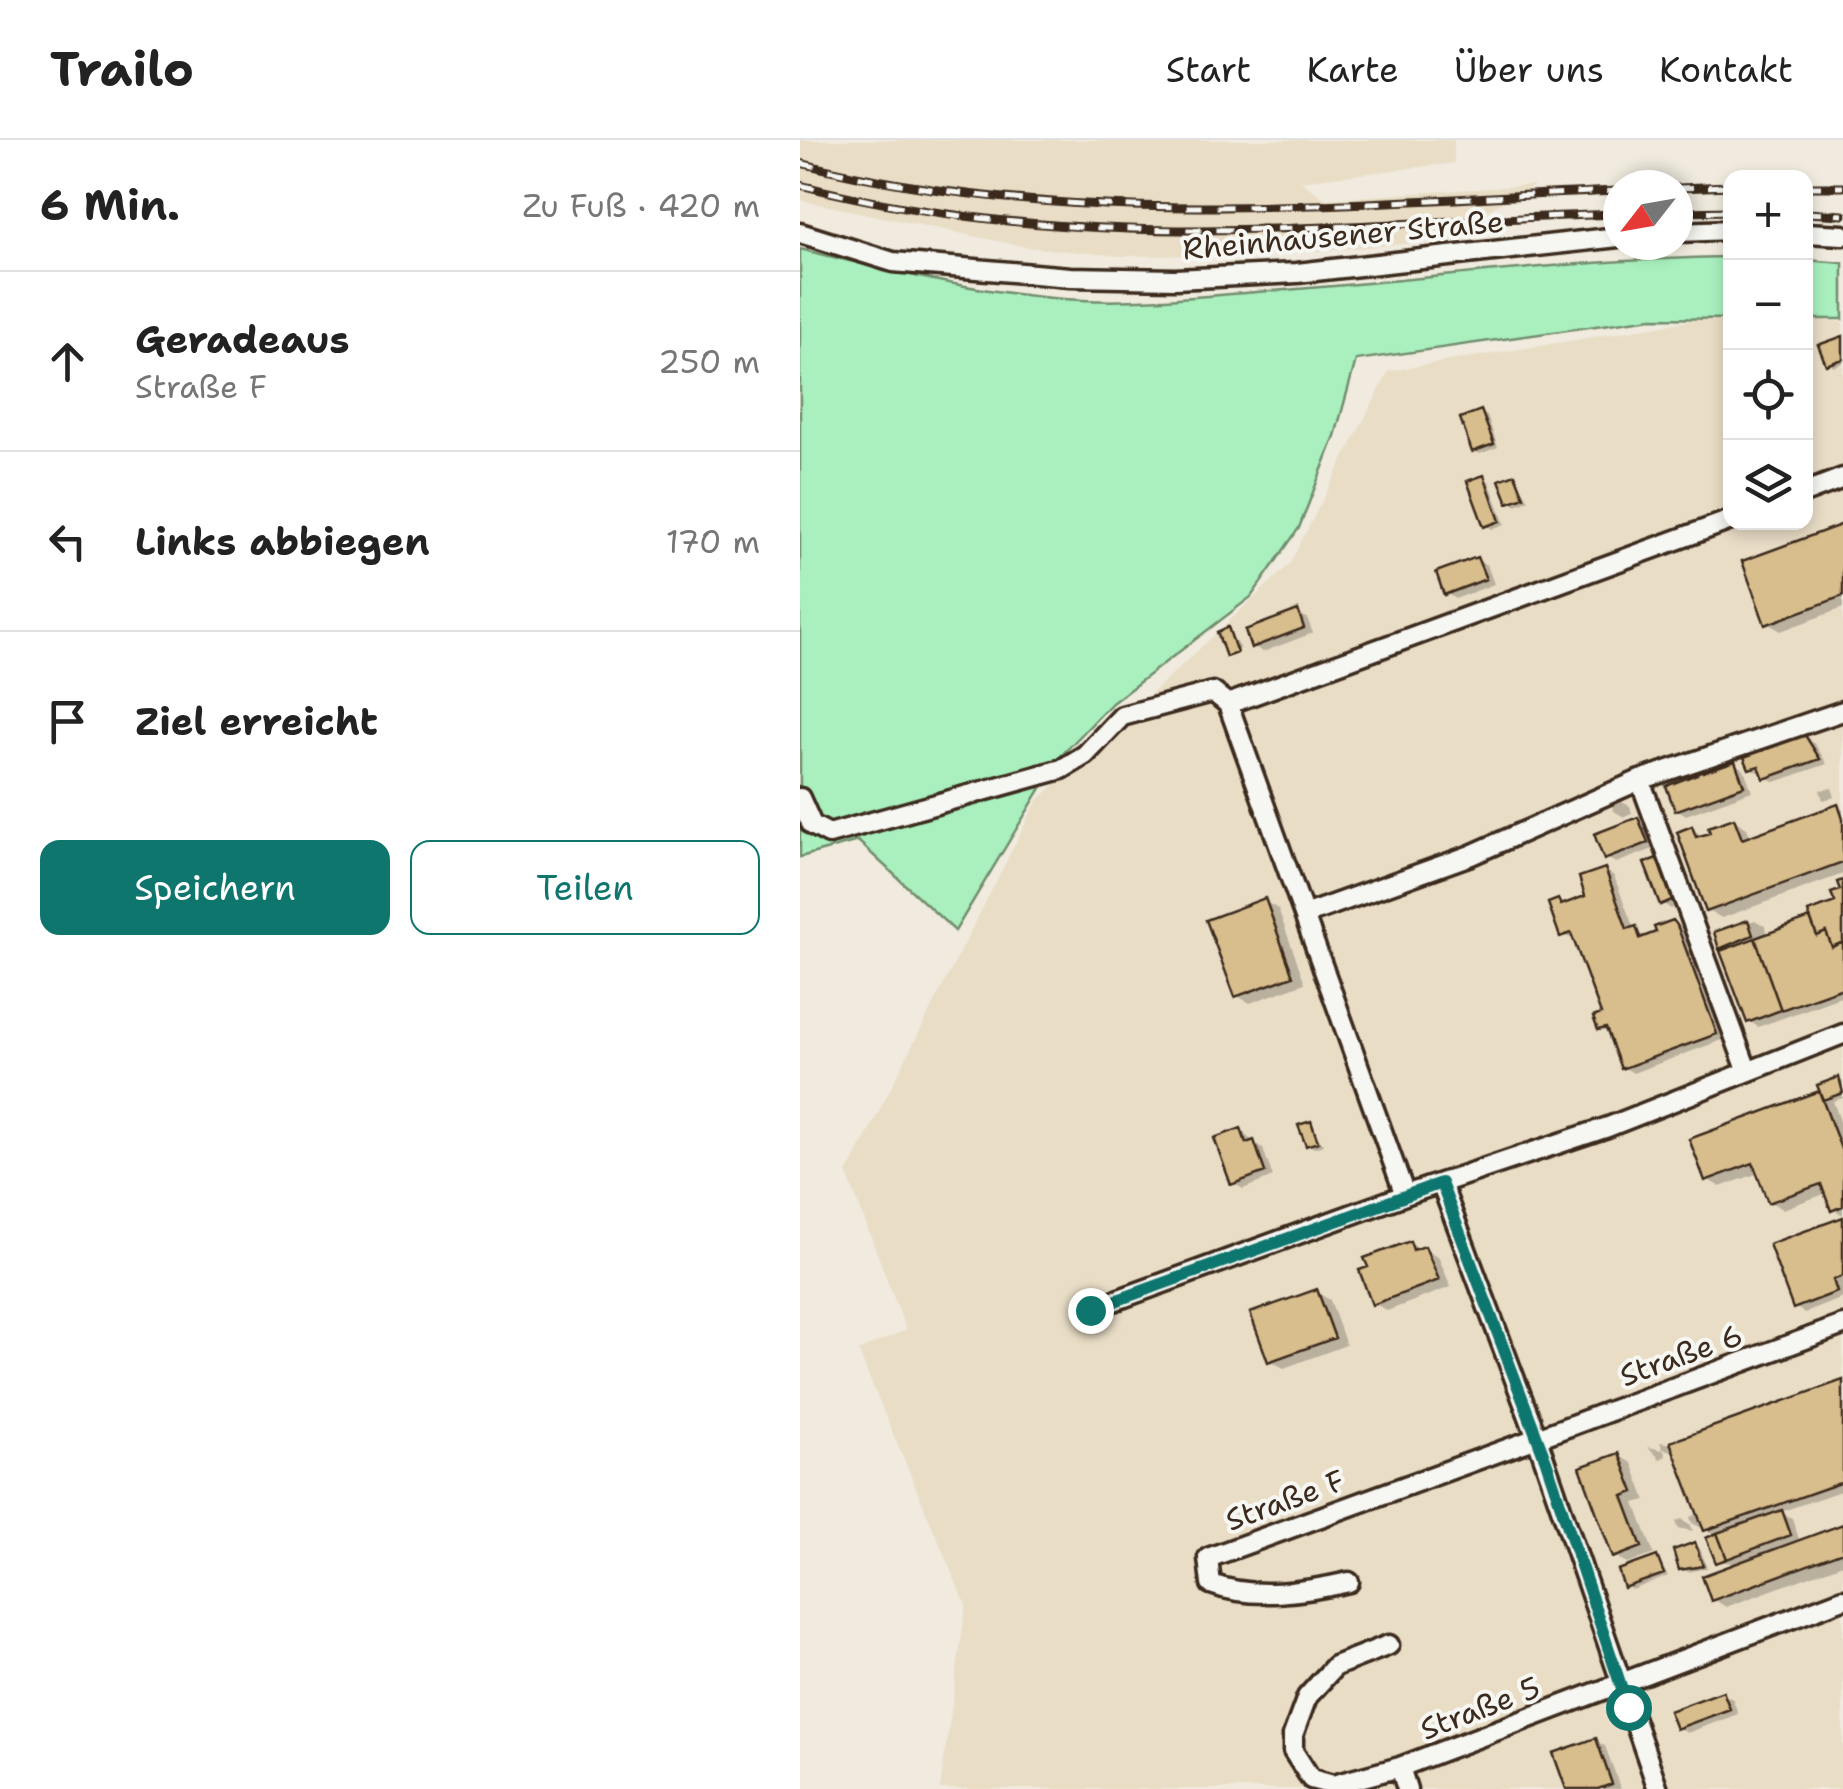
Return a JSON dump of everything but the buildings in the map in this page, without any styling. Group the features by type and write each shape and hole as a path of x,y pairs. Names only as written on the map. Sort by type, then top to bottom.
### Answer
{"street":[{"path":"1693,231 1723,230"},
{"name":"Rheinhausener Straße","path":"800,233 894,262 1070,278 1297,272 1603,238"},
{"path":"1813,233 1843,235"},
{"path":"1813,489 1843,478"},
{"path":"1228,704 1723,523"},
{"path":"800,798 812,825 830,834 1062,770 1084,755 1122,716 1213,692 1228,704 1405,1195"},
{"path":"1304,916 1470,855 1640,780 1843,711"},
{"path":"1640,780 1747,1070"},
{"path":"1090,1310 1608,1126 1843,1034"},
{"path":"1441,1183 1537,1438 1658,1789"},
{"name":"Straße 6","path":"1537,1438 1843,1325"},
{"name":"Straße F","path":"1349,1582 1318,1589 1236,1594 1211,1584 1208,1558 1537,1438"},
{"name":"Straße 5","path":"1389,1645 1335,1666 1307,1697 1293,1735 1293,1751 1311,1779 1333,1785 1400,1767 1843,1598"},
{"path":"1400,1767 1408,1789"}],"shaded area":[{"path":"800,140 1454,140 1454,163 1300,181 1326,199 1535,185 1429,242 1265,255 1120,256 1026,247 800,200"},
{"path":"1723,315 1723,530 1813,530 1813,320 1843,322 1843,1789 940,1789 966,1606 858,1351 906,1330 847,1174 1037,801 1289,565 1389,371"}],"green space":[{"path":"800,249 975,288 1106,301 1723,257 1723,319 1652,318 1356,360 1335,436 1299,528 1251,597 1112,703 1059,758 955,931 858,841 800,857"},
{"path":"1813,261 1843,263 1843,319 1813,319"}],"railway":[{"path":"800,163 902,184 1004,198 1106,205 1309,205 1603,192"},
{"path":"800,185 905,207 1007,221 1108,228 1309,228 1603,215"},
{"path":"1693,187 1723,186"},
{"path":"1813,187 1843,187"},
{"path":"1693,212 1723,211"},
{"path":"1813,213 1843,215"}],"route":[{"path":"1090,1310 1441,1183 1546,1461 1628,1707"}]}
